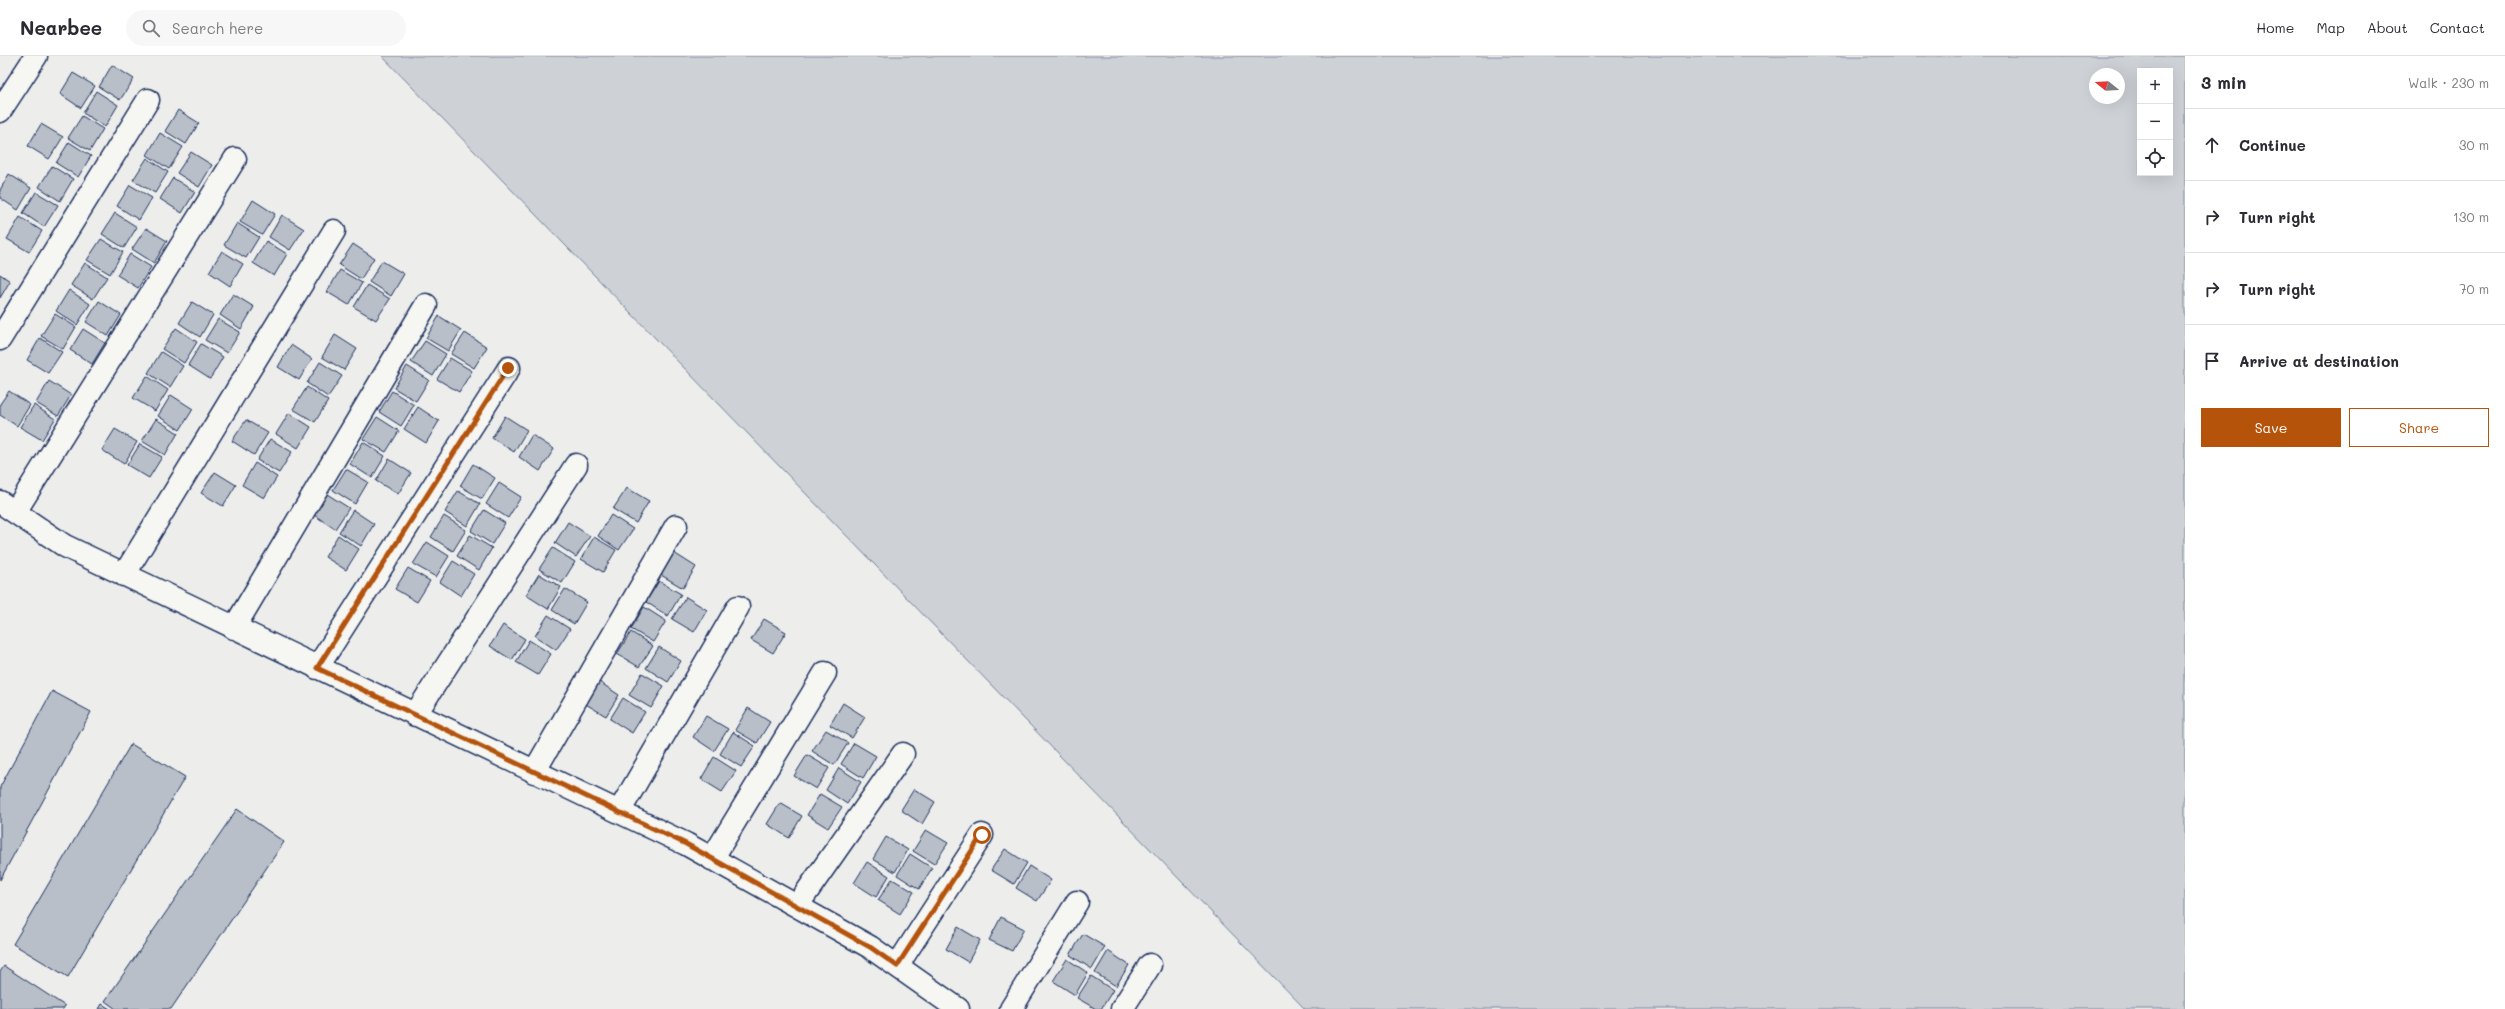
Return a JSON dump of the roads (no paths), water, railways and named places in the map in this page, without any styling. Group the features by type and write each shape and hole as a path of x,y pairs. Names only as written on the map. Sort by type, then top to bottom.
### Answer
{"street":[{"path":"0,111 36,56"},
{"path":"0,339 148,100"},
{"path":"235,159 7,507 65,546 619,812 712,859 870,947 958,1009"},
{"path":"124,575 334,231"},
{"path":"234,628 426,305"},
{"path":"317,668 508,368"},
{"path":"415,715 576,465"},
{"path":"534,772 676,526"},
{"path":"619,812 738,607"},
{"path":"712,859 825,673"},
{"path":"798,906 903,754"},
{"path":"897,966 982,835"},
{"path":"1011,1009 1077,902"},
{"path":"1122,1009 1150,965"}]}
